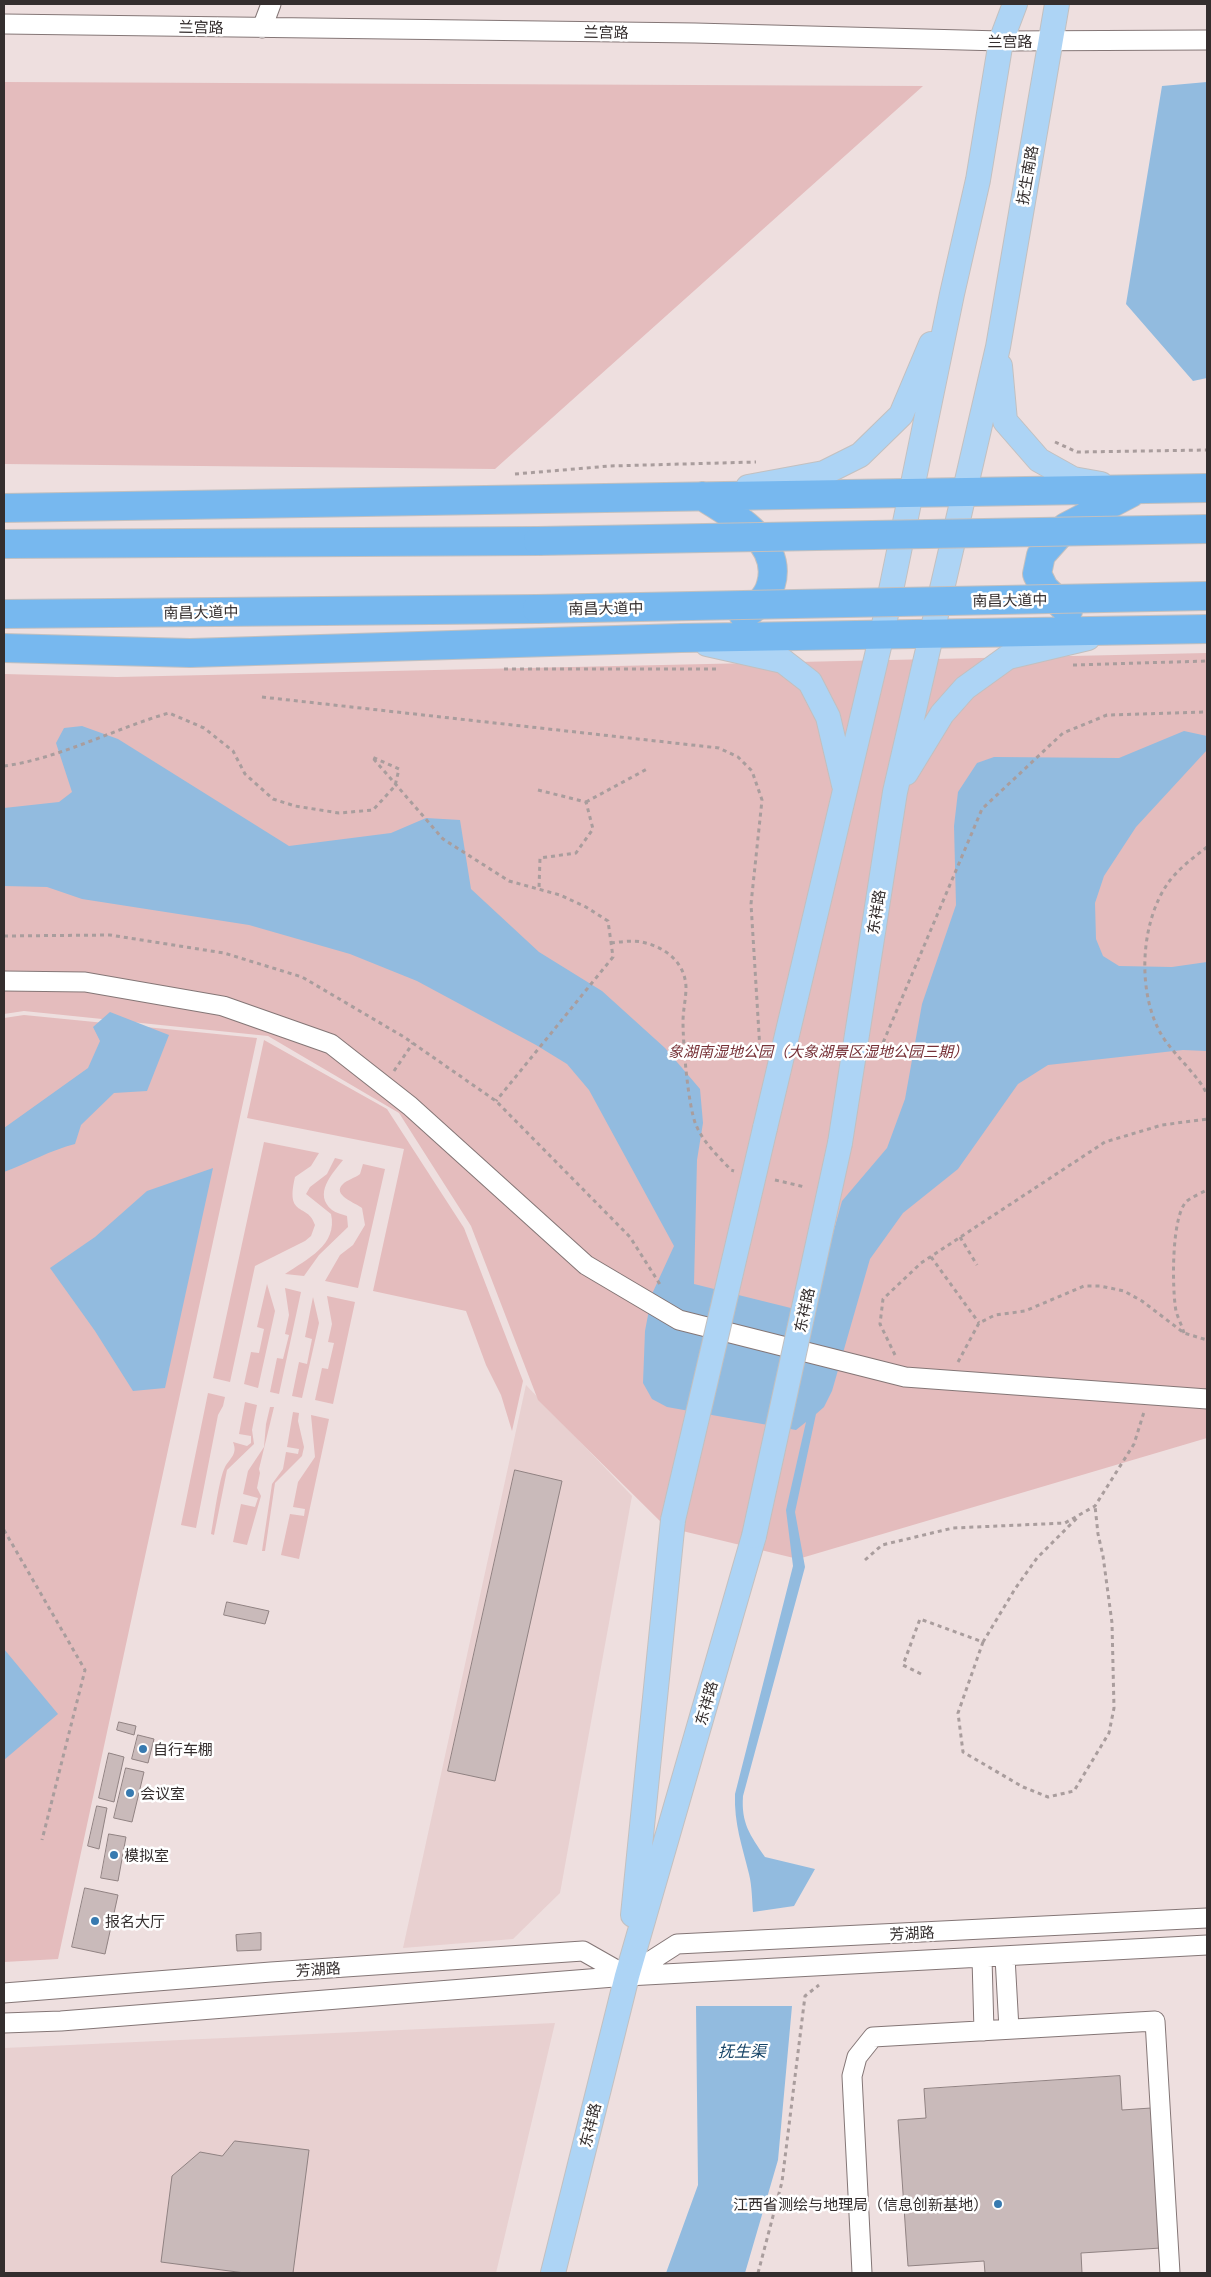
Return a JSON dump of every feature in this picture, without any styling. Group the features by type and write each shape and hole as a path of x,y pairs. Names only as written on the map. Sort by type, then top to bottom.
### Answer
{"highway":[{"path":"4,508 702,496 1135,491 1207,488"},
{"path":"1120,630 1067,610 1044,588 1037,574 1041,555 1066,528 1135,491"},
{"path":"681,638 747,612 769,594 775,572 770,554 744,522 702,496"},
{"path":"4,544 538,541 1207,529"},
{"name":"南昌大道中","path":"4,614 537,609 1207,596"},
{"path":"4,648 190,653 681,638 1207,628"}],"main road":[{"path":"702,496 824,473 860,455 901,415 952,294 978,180 1002,41 1015,4"},
{"name":"抚生南路","path":"998,347 1049,40 1057,4"},
{"name":"东祥路","path":"627,1976 674,1520 882,634 952,294"},
{"path":"998,347 1006,421 1039,460 1073,479 1135,491"},
{"name":"东祥路","path":"553,2273 627,1976 754,1536 840,1143 895,792 998,347"},
{"path":"895,792 942,714 965,688 1008,657 1120,630"},
{"path":"681,638 783,661 810,682 828,717 846,790"}],"street":[{"path":"262,28 271,4"},
{"name":"兰宫路","path":"4,24 695,33 1002,41 1207,40"},
{"path":"4,981 85,982 222,1006 331,1044 410,1106 586,1265 679,1320 904,1376 1207,1399"},
{"name":"芳湖路","path":"627,1976 677,1944 1207,1918"},
{"name":"芳湖路","path":"4,2023 61,2021 627,1976 1207,1946"},
{"name":"芳湖路","path":"4,1993 271,1972 583,1951 627,1976"},
{"path":"1006,1957 1010,2029"},
{"path":"982,1958 984,2031"},
{"path":"862,2273 852,2076 857,2057 873,2037 1155,2021 1170,2273"}],"path":[{"path":"1024,442 1043,437 1077,452 1207,450"},
{"path":"507,475 610,466 765,462"},
{"path":"1064,665 1207,661"},
{"path":"262,697 719,748 738,757 752,772 762,800 751,904 761,1060"},
{"path":"4,766 28,763 139,721 169,712 204,728 233,751 244,774 273,799 295,806 339,813 373,810 395,786 399,769 372,757 395,786 443,839 509,881 539,889 586,907 608,921 613,957 496,1101"},
{"path":"875,1062 982,809 1063,733 1107,715 1207,712"},
{"path":"538,790 586,802 647,769"},
{"path":"539,889 540,858 576,854 593,829 586,802"},
{"path":"1207,847 1186,864 1168,883 1152,916 1145,960 1145,983 1152,1011 1161,1034 1184,1066 1206,1090 1207,1095"},
{"path":"611,943 641,941 667,952 682,967 686,987 683,1022 690,1101 696,1124 711,1149 731,1170 740,1172"},
{"path":"384,1086 413,1043"},
{"path":"1202,1118 1207,1114"},
{"path":"1202,1118 1207,1123"},
{"path":"904,1376 880,1324 883,1299 898,1283 930,1257 1105,1142 1162,1125 1207,1118"},
{"path":"768,1178 805,1187"},
{"path":"1184,1333 1176,1311 1174,1239 1177,1222 1186,1202 1207,1190"},
{"path":"960,1238 977,1265"},
{"path":"930,1257 979,1323"},
{"path":"950,1380 979,1323 996,1315 1025,1311 1084,1286 1100,1286 1124,1291 1142,1301 1184,1333 1207,1340"},
{"path":"865,1560 882,1545 953,1528 1039,1526 1065,1523 1095,1506 1134,1444 1149,1395"},
{"path":"1081,1514 1038,1558 1015,1589 983,1642 958,1713 963,1752 1023,1787 1048,1797 1074,1791 1109,1733 1114,1708 1112,1624 1095,1506"},
{"path":"4,1530 85,1670 42,1840"},
{"path":"920,1674 902,1665 920,1619 983,1642"},
{"path":"758,2273 782,2182 805,1996 822,1982"}],"shaded area":[{"path":"526,1385 632,1496 560,1893 513,1939 403,1948"},
{"path":"555,2023 496,2273 4,2273 4,2048"}],"green space":[{"path":"4,82 923,86 495,469 4,464"},
{"name":"象湖南湿地公园（大象湖景区湿地公园三期）","path":"1207,653 1207,1438 798,1559 666,1527 538,1400 471,1226 399,1113 268,1036 24,1011 4,1014 4,674 117,677"},
{"path":"24,1015 257,1038 58,1959 4,1962 4,1018"},
{"path":"264,1040 387,1109 464,1228 523,1381 512,1431 501,1395 486,1365 466,1311 373,1291 404,1149 247,1118"},
{"path":"264,1142 319,1153 311,1166 295,1177 293,1190 295,1205 312,1218 315,1225 311,1236 305,1241 255,1266 230,1382 213,1378"},
{"path":"335,1158 343,1160 326,1184 324,1197 332,1210 347,1216 348,1227 319,1255 304,1276 285,1274 319,1250 330,1234 332,1225 331,1214 306,1194 310,1187 327,1174"},
{"path":"363,1164 385,1169 358,1288 325,1281 340,1255 353,1245 365,1225 362,1208 340,1192 343,1184 360,1174"},
{"path":"267,1284 275,1311 258,1388 244,1384 251,1352 259,1353 264,1329 257,1327"},
{"path":"285,1288 301,1292 279,1394 270,1392 277,1358 283,1359 289,1335 285,1334 289,1315"},
{"path":"327,1296 355,1302 333,1404 315,1400 322,1368 328,1369 334,1343 328,1342 332,1324"},
{"path":"313,1297 319,1323 302,1398 292,1396 299,1362 307,1364 312,1339 305,1337"},
{"path":"208,1393 225,1397 218,1415 196,1528 181,1525"},
{"path":"245,1402 257,1405 252,1430 254,1444 227,1470 214,1535 211,1534 219,1489 225,1467 235,1450 233,1442 247,1446 251,1443 251,1436 239,1434"},
{"path":"270,1407 274,1407 259,1469 257,1488 261,1496 247,1545 233,1542 241,1504 255,1507 258,1498 243,1494 248,1471 264,1447"},
{"path":"293,1412 299,1413 298,1421 304,1447 302,1456 275,1483 265,1551 262,1551 272,1484 283,1469 286,1452 298,1454 299,1449 287,1447"},
{"path":"311,1415 329,1419 299,1559 281,1555 290,1514 304,1516 305,1509 293,1507 298,1482 315,1457"}],"water":[{"path":"1207,82 1207,378 1193,381 1126,304 1162,86"},
{"path":"82,726 118,739 289,846 391,833 426,818 460,820 471,889 539,952 602,991 665,1048 700,1089 703,1123 697,1160 694,1284 811,1313 842,1201 887,1148 905,1099 922,1004 956,905 954,826 958,792 977,763 994,757 1119,758 1184,731 1207,736 1207,750 1136,827 1104,876 1095,903 1096,939 1103,956 1119,966 1172,967 1207,962 1207,1051 1183,1050 1048,1065 1018,1084 958,1169 903,1213 870,1259 832,1391 824,1407 816,1414 795,1512 805,1567 743,1796 745,1821 765,1857 815,1869 794,1906 753,1912 750,1879 737,1825 735,1794 793,1566 786,1510 806,1422 796,1430 667,1407 652,1399 643,1383 645,1331 652,1294 674,1246 589,1090 567,1064 536,1045 417,981 350,954 249,925 82,899 47,887 4,886 4,808 59,802 72,792 56,743 64,728"},
{"path":"110,1012 169,1035 147,1091 114,1093 81,1125 75,1144 48,1153 4,1172 4,1128 88,1068 100,1041 93,1027"},
{"path":"213,1168 165,1388 133,1391 95,1331 50,1268 95,1237 147,1191"},
{"path":"4,1649 58,1714 4,1760"},
{"name":"抚生渠","path":"696,2006 792,2006 778,2160 745,2273 666,2273 698,2185"}],"building":[{"path":"515,1470 562,1481 495,1781 448,1771"},
{"path":"227,1602 269,1611 265,1624 224,1615"},
{"path":"119,1722 136,1726 134,1735 117,1730"},
{"name":"自行车棚","path":"138,1735 154,1739 148,1763 132,1759"},
{"path":"109,1753 124,1757 114,1802 99,1798"},
{"name":"会议室","path":"126,1768 144,1772 132,1822 114,1818"},
{"path":"97,1806 107,1808 99,1849 88,1846"},
{"name":"模拟室","path":"109,1834 126,1837 118,1881 101,1878"},
{"name":"报名大厅","path":"85,1888 118,1895 105,1954 72,1947"},
{"path":"261,1933 261,1950 237,1951 236,1935"},
{"path":"1120,2076 1122,2110 1151,2108 1161,2248 1081,2253 1082,2273 985,2273 984,2261 908,2266 898,2120 926,2118 924,2089"},
{"path":"235,2141 309,2150 293,2273 245,2273 161,2262 172,2176 200,2152 222,2156"}],"place":[{"name":"自行车棚","path":"143,1749"},
{"name":"会议室","path":"130,1793"},
{"name":"模拟室","path":"114,1855"},
{"name":"报名大厅","path":"95,1921"},
{"name":"江西省测绘与地理局（信息创新基地）","path":"998,2204"}]}
